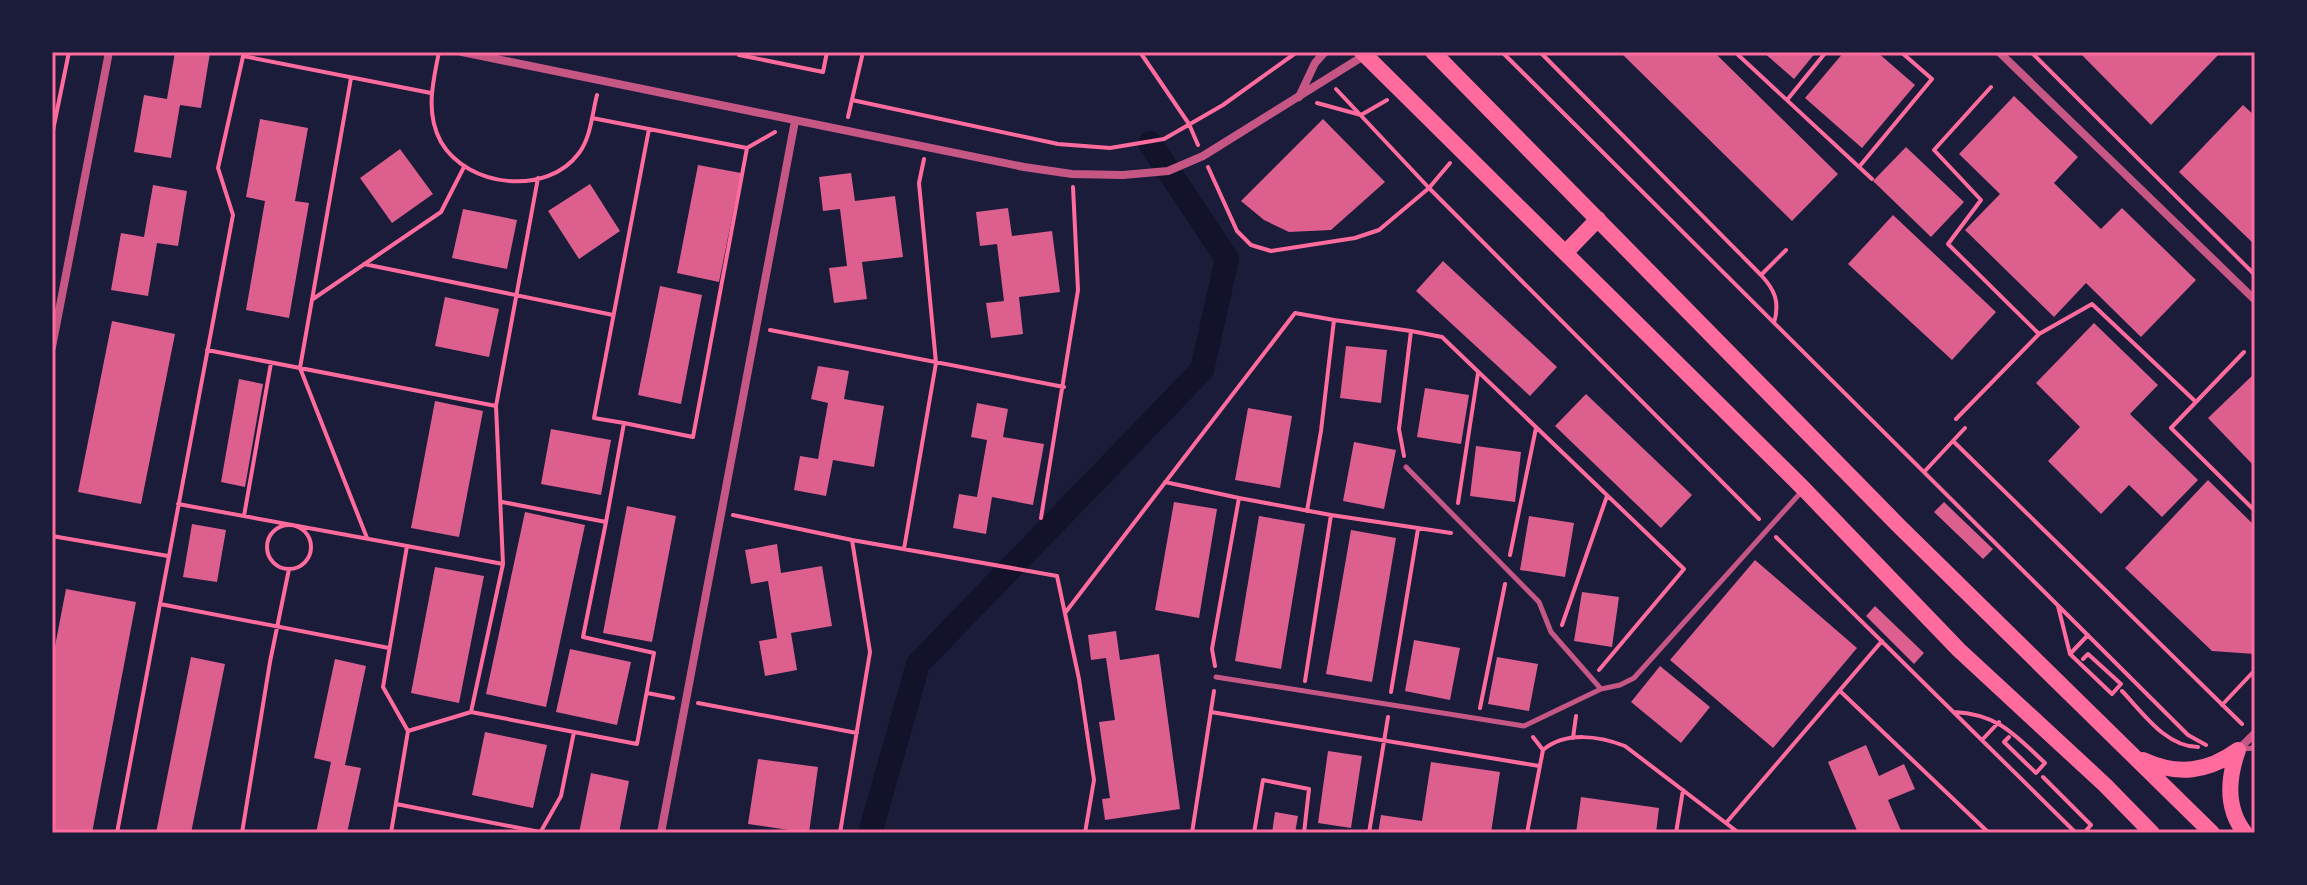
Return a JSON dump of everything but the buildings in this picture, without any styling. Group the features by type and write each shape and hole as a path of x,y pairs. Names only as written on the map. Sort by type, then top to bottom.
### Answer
{"main road":[{"path":"1433,52 1899,526 2212,833"},
{"path":"1364,54 1804,489 1959,650 2105,785 2149,833"},
{"path":"1566,252 1598,219"},
{"path":"2134,756 2157,767 2195,771 2247,749"},
{"path":"2245,833 2235,819 2231,802 2231,776 2247,749"},
{"path":"2188,808 2219,833"}],"street":[{"path":"52,347 109,52"},
{"path":"462,52 1024,167 1072,174 1123,175 1168,171 1203,156 1364,54"},
{"path":"1299,98 1315,63 1325,52"},
{"path":"1999,52 2255,300"},
{"path":"661,833 795,121"},
{"path":"2247,749 2255,733"}],"lane":[{"path":"1406,467 1539,602 1551,632 1601,689"},
{"path":"1216,677 1524,726 1601,689 1634,678 1804,489"}],"path":[{"path":"52,135 69,52"},
{"path":"439,52 431,93 435,127 441,141 464,167 500,180 538,178 558,172 571,163 584,145 599,82"},
{"path":"738,52 739,55 823,72 827,52"},
{"path":"845,131 863,52"},
{"path":"1140,52 1189,124 1237,231 1261,250 1355,238 1379,230 1429,188 1462,148"},
{"path":"852,100 1058,144 1110,148 1164,139 1223,105 1297,52"},
{"path":"1503,53 1531,52"},
{"path":"1540,52 1761,275 1776,297 1778,308 1774,323"},
{"path":"1735,52 1872,179"},
{"path":"1787,100 1826,52"},
{"path":"1859,167 1932,79 1901,52"},
{"path":"2031,52 2255,275"},
{"path":"1503,53 2188,735 2207,746"},
{"path":"117,833 233,215 218,168 244,54 431,93"},
{"path":"351,78 300,368 367,538"},
{"path":"1328,79 1429,188 2076,833"},
{"path":"1991,87 1934,150 1981,200 1948,244 2039,334"},
{"path":"592,117 747,148 795,121"},
{"path":"649,129 594,418 693,437 747,148"},
{"path":"904,549 936,363 919,183 927,148"},
{"path":"312,299 441,212 464,167"},
{"path":"1041,518 1078,290 1072,174"},
{"path":"471,712 503,564 496,406 538,178"},
{"path":"1761,275 1786,250"},
{"path":"364,264 613,315"},
{"path":"1956,419 2039,334 2092,304 2196,402"},
{"path":"1065,613 1295,313 1442,337 1684,569 1592,679"},
{"path":"1307,511 1321,431 1334,320"},
{"path":"756,327 1064,387"},
{"path":"1406,467 1399,429 1411,331"},
{"path":"207,350 496,406"},
{"path":"2244,352 2171,428 2255,511"},
{"path":"244,516 271,363"},
{"path":"1455,517 1478,372"},
{"path":"408,731 471,712 637,744 654,653 583,637 624,423"},
{"path":"1924,472 1965,428"},
{"path":"1953,441 2242,724"},
{"path":"1165,482 1307,511 1475,537"},
{"path":"1557,639 1607,496"},
{"path":"1192,833 1216,677 1212,649 1239,498"},
{"path":"502,502 606,522"},
{"path":"178,504 503,564"},
{"path":"722,512 852,540 1057,576 1079,679 1094,780 1085,832 1092,833"},
{"path":"1304,691 1331,515"},
{"path":"290,525 304,530 311,544 308,558 303,564 289,569 276,565 267,547 276,529 290,525"},
{"path":"1369,833 1418,529"},
{"path":"52,536 169,556"},
{"path":"840,833 870,652 852,540"},
{"path":"391,833 408,731 383,687 407,546"},
{"path":"242,833 289,569"},
{"path":"160,604 390,648"},
{"path":"2058,605 2070,654 2112,694 2121,684 2088,654 2083,659"},
{"path":"2070,654 2088,635"},
{"path":"1726,823 1882,641"},
{"path":"2222,705 2255,670"},
{"path":"1839,690 1989,833"},
{"path":"2122,691 2174,742 2189,747 2218,745"},
{"path":"646,693 857,733"},
{"path":"1211,712 1539,766"},
{"path":"1954,712 1999,722 2045,763 2036,773 2004,742 2009,737"},
{"path":"2236,731 2252,714"},
{"path":"1982,740 1999,722"},
{"path":"396,804 540,833 561,796 574,732"},
{"path":"1527,833 1543,750 1552,743 1584,736 1625,746 1739,833"},
{"path":"2043,777 2091,825 2084,833"},
{"path":"1254,833 1263,780 1309,789 1304,833"},
{"path":"1676,833 1683,790"}],"waterway":[{"path":"870,833 918,664 1202,370 1227,259 1150,143"}]}
